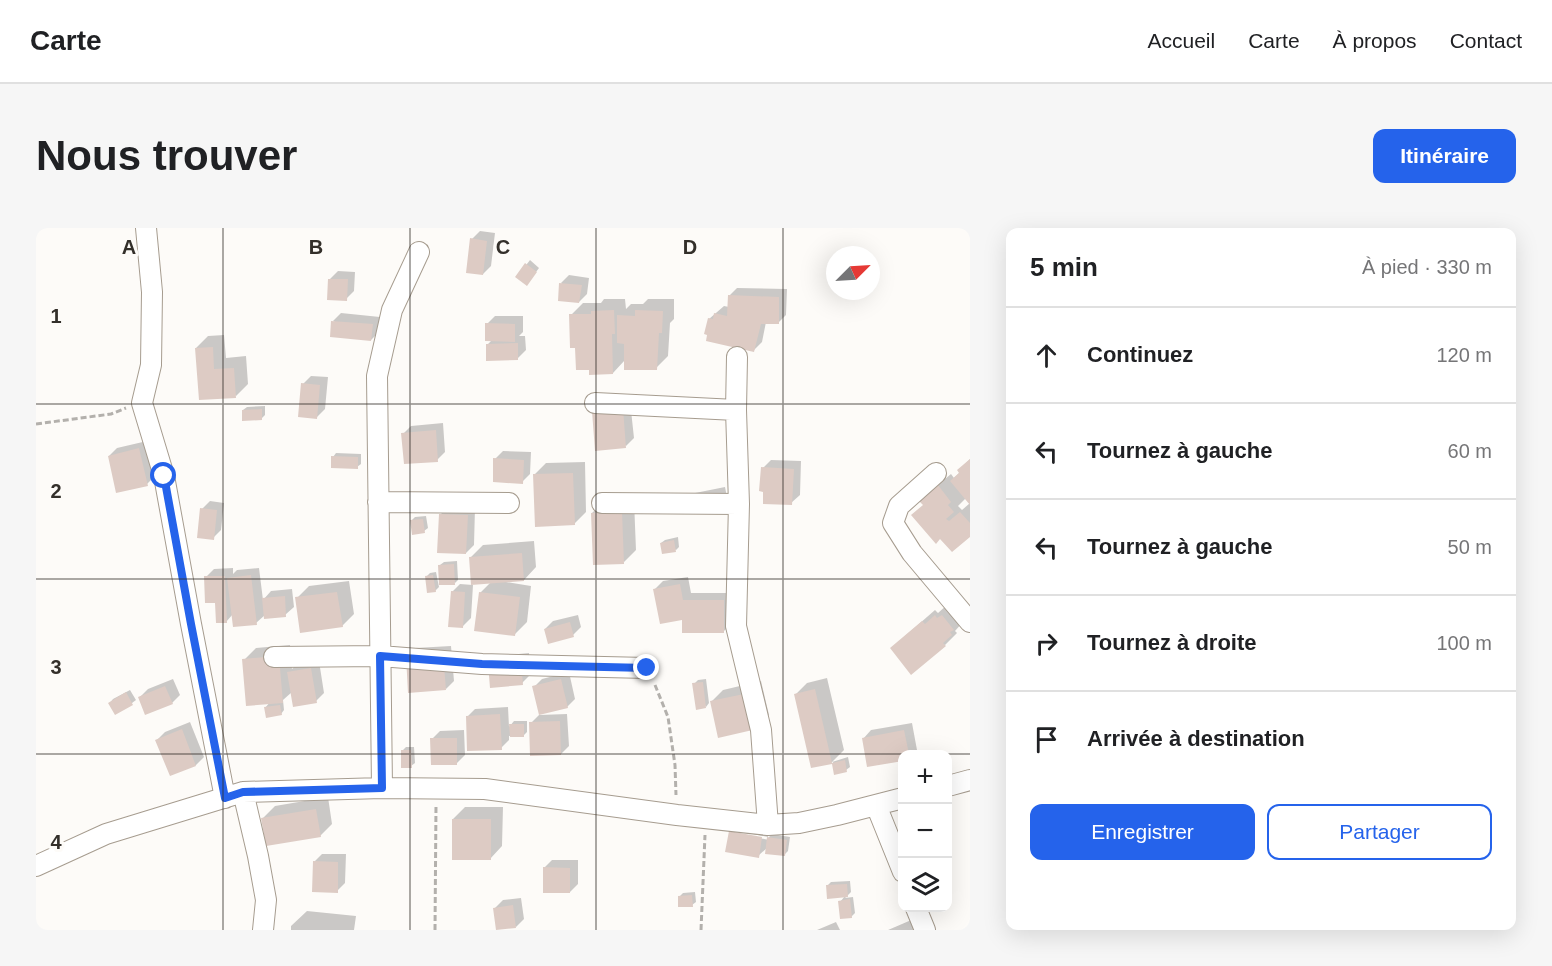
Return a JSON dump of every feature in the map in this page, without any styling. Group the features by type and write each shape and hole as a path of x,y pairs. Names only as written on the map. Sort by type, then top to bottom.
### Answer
{"street":[{"path":"146,228 152,292 151,366 142,403 164,476 191,624 234,795 258,856 266,900 263,930"},
{"path":"382,788 377,376 392,310 419,252"},
{"path":"737,357 736,410 740,504 736,626 761,730 768,825"},
{"path":"595,403 736,410"},
{"path":"936,473 899,506 893,523 912,553 970,622"},
{"path":"378,502 508,503"},
{"path":"602,503 740,504"},
{"path":"273,657 380,656 482,664 647,668"},
{"path":"952,785 970,780"},
{"path":"36,866 106,834 234,795 382,788 485,789 705,819 768,825 799,824 898,799"},
{"path":"876,805 898,860"},
{"path":"918,912 925,930"}],"path":[{"path":"36,424 111,414 142,403"},
{"path":"647,668 669,717 678,815"},
{"path":"435,930 436,788"},
{"path":"701,930 705,819"}],"building":[{"path":"470,238 487,241 483,275 466,273"},
{"path":"525,263 537,272 527,286 515,277"},
{"path":"328,279 348,279 347,301 327,300"},
{"path":"559,283 582,285 579,303 558,301"},
{"path":"728,295 779,297 779,324 761,324 754,352 706,341 707,335 704,334 708,318 713,319 714,313 727,316"},
{"path":"614,310 613,374 589,375 589,370 576,370 575,348 570,348 569,314 591,314 591,311"},
{"path":"635,310 663,311 657,370 624,370 624,344 617,343 617,315 635,316"},
{"path":"331,321 373,324 371,341 330,337"},
{"path":"485,323 515,324 515,342 485,341"},
{"path":"518,343 518,360 486,361 486,344"},
{"path":"213,347 214,369 234,368 236,398 199,400 195,348"},
{"path":"301,383 320,385 317,419 298,417"},
{"path":"623,408 626,448 595,451 592,411"},
{"path":"262,409 262,420 242,421 242,410"},
{"path":"436,430 438,462 404,464 401,433"},
{"path":"139,448 148,486 116,493 108,456"},
{"path":"331,456 358,457 358,469 331,468"},
{"path":"493,458 524,460 523,484 493,482"},
{"path":"970,459 970,505 950,481 959,473 957,470"},
{"path":"761,467 794,469 792,505 763,504 763,492 759,491"},
{"path":"573,473 575,525 535,527 533,474"},
{"path":"938,485 951,502 948,505 954,512 946,519 949,521 960,512 970,523 970,537 952,552 940,539 936,544 911,515 923,505 919,501"},
{"path":"200,508 217,510 214,540 197,538"},
{"path":"622,511 624,564 593,565 591,513"},
{"path":"439,514 468,515 466,554 437,553"},
{"path":"423,519 425,533 412,535 410,520"},
{"path":"674,540 676,552 662,554 660,543"},
{"path":"522,553 524,581 471,585 469,557"},
{"path":"454,564 455,585 439,585 438,565"},
{"path":"251,575 257,625 233,627 227,578"},
{"path":"433,575 436,592 427,593 425,576"},
{"path":"204,576 225,576 227,623 216,623 215,603 205,603"},
{"path":"680,584 683,600 724,600 724,633 682,633 682,620 660,624 653,589"},
{"path":"451,591 465,592 463,628 448,627"},
{"path":"337,592 343,627 300,633 295,597"},
{"path":"479,592 520,597 515,636 474,631"},
{"path":"285,596 286,617 264,619 262,598"},
{"path":"935,615 937,618 942,615 954,630 950,632 952,635 943,643 946,646 911,675 890,648 922,621 925,624"},
{"path":"570,622 574,637 548,644 544,629"},
{"path":"443,653 446,690 408,693 406,656"},
{"path":"279,656 283,703 246,706 242,659"},
{"path":"521,660 523,685 490,688 488,663"},
{"path":"311,668 317,703 293,707 287,672"},
{"path":"561,679 568,708 539,715 532,686"},
{"path":"703,682 706,708 696,710 692,683"},
{"path":"165,686 173,704 145,715 138,697"},
{"path":"815,689 832,763 845,760 847,772 834,775 832,764 811,768 794,694"},
{"path":"126,692 133,705 115,715 108,703"},
{"path":"749,693 757,729 718,738 710,701"},
{"path":"280,705 282,715 266,718 264,707"},
{"path":"500,714 502,750 467,751 466,716"},
{"path":"560,721 561,755 530,756 529,722"},
{"path":"509,724 524,724 524,737 510,737"},
{"path":"182,729 196,766 170,776 155,740"},
{"path":"904,730 908,750 898,750 898,762 867,767 862,738"},
{"path":"430,738 457,738 457,765 431,765"},
{"path":"401,750 411,750 412,768 401,768"},
{"path":"316,809 321,837 266,846 261,818"},
{"path":"452,819 491,819 491,860 452,860"},
{"path":"729,831 762,837 759,858 725,852"},
{"path":"767,837 787,840 785,856 765,854"},
{"path":"313,861 338,862 338,893 312,892"},
{"path":"543,867 570,868 570,893 543,893"},
{"path":"847,884 848,897 827,899 826,885"},
{"path":"692,895 693,907 678,907 678,896"},
{"path":"850,899 852,918 840,919 838,901"},
{"path":"513,905 516,928 496,930 493,908"}],"route":[{"path":"164,476 225,798 243,792 382,788 380,656 482,664 647,668"}]}
